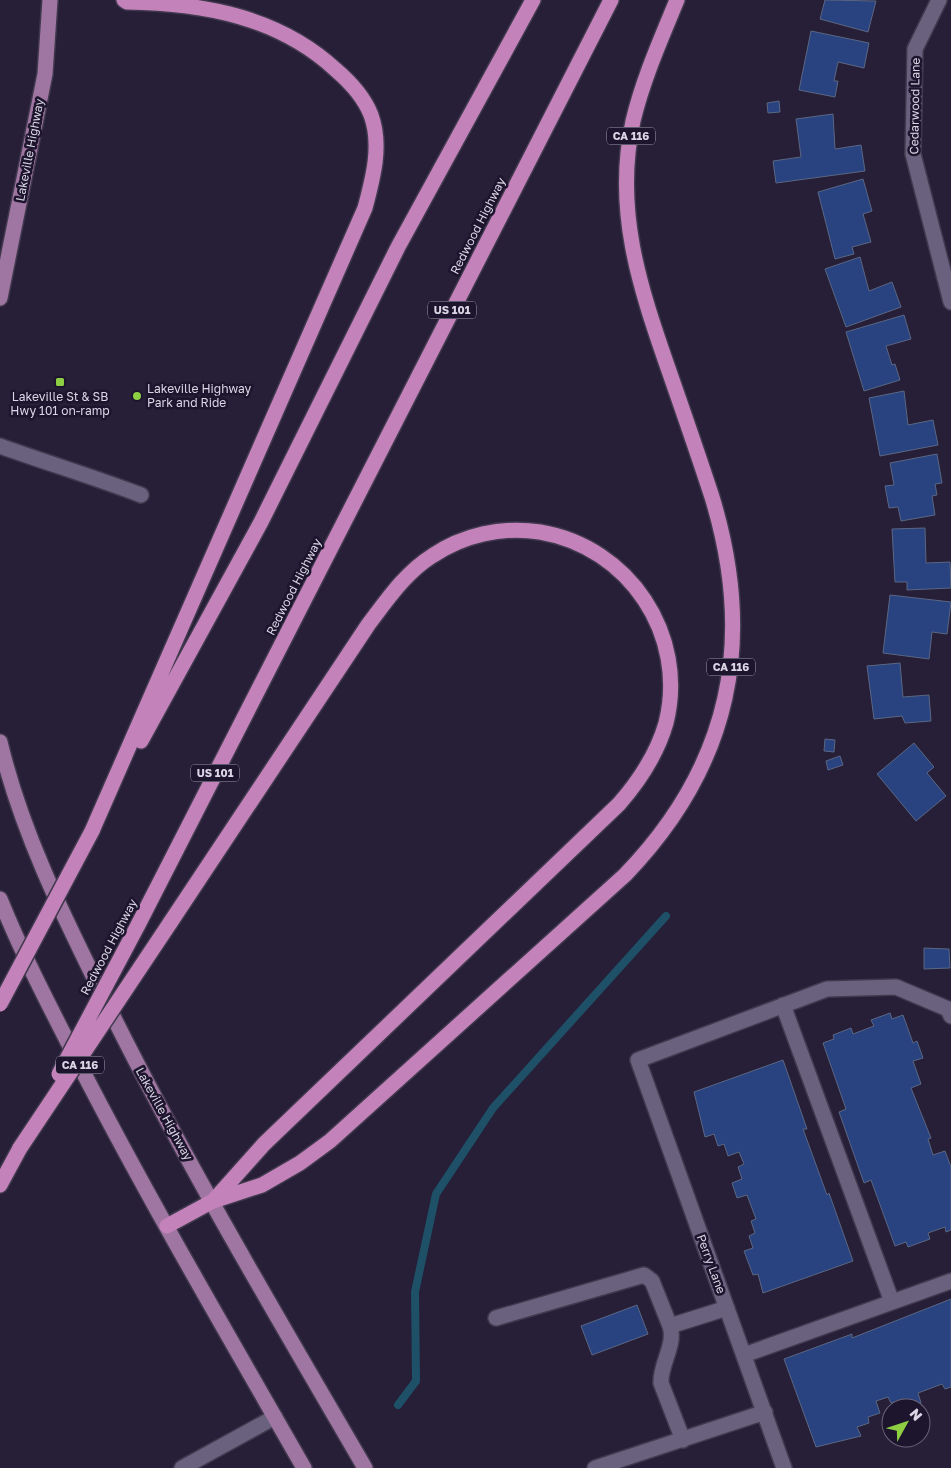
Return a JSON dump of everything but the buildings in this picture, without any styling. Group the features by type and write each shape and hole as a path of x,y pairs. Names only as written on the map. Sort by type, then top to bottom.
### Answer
{"highway":[{"path":"92,831 365,208 374,175 376,143 371,114 354,85 322,57 272,26 218,10 160,2 127,2 124,0"},
{"path":"0,1004 261,522 398,247 533,0"},
{"name":"Redwood Highway","path":"0,1185 138,925 610,0"},
{"name":"CA 116","path":"213,1201 262,1186 300,1163 330,1142 406,1075 606,894 644,856 677,812 707,756 722,712 732,658 734,631 731,576 720,523 712,497 638,280 630,240 626,199 628,159 634,120 652,61 678,0"},
{"path":"20,1148 368,625 402,582 432,556 454,543 479,535 519,530 545,533 571,540 595,552 617,567 643,597 661,632 668,657 671,684 668,710 661,736 651,761 636,784 612,810 264,1144 213,1201 167,1226"}],"main road":[{"name":"Lakeville Highway","path":"0,298 45,74 50,0"},
{"name":"Lakeville Highway","path":"0,742 17,798 75,940 154,1099 365,1468"},
{"name":"CA 116","path":"0,899 48,1002 109,1123 304,1468"}],"street":[{"name":"Cedarwood Lane","path":"939,0 915,49 912,154 951,302"},
{"path":"0,446 55,466 80,471 141,495"},
{"path":"892,1302 783,1005 827,989 896,987 948,1009 951,1016"},
{"name":"Perry Lane","path":"783,1005 638,1060 784,1468"},
{"path":"496,1318 644,1275 652,1281 673,1333 660,1374 661,1383 683,1440"},
{"path":"744,1355 951,1280"},
{"path":"670,1326 727,1308"},
{"path":"595,1468 765,1412"},
{"path":"182,1468 275,1417"}],"waterway":[{"path":"398,1405 416,1381 415,1292 436,1194 493,1108 666,916"}],"place":[{"name":"Lakeville St & SB Hwy 101 on-ramp","path":"60,382"},
{"name":"Lakeville Highway Park and Ride","path":"137,396"}]}
